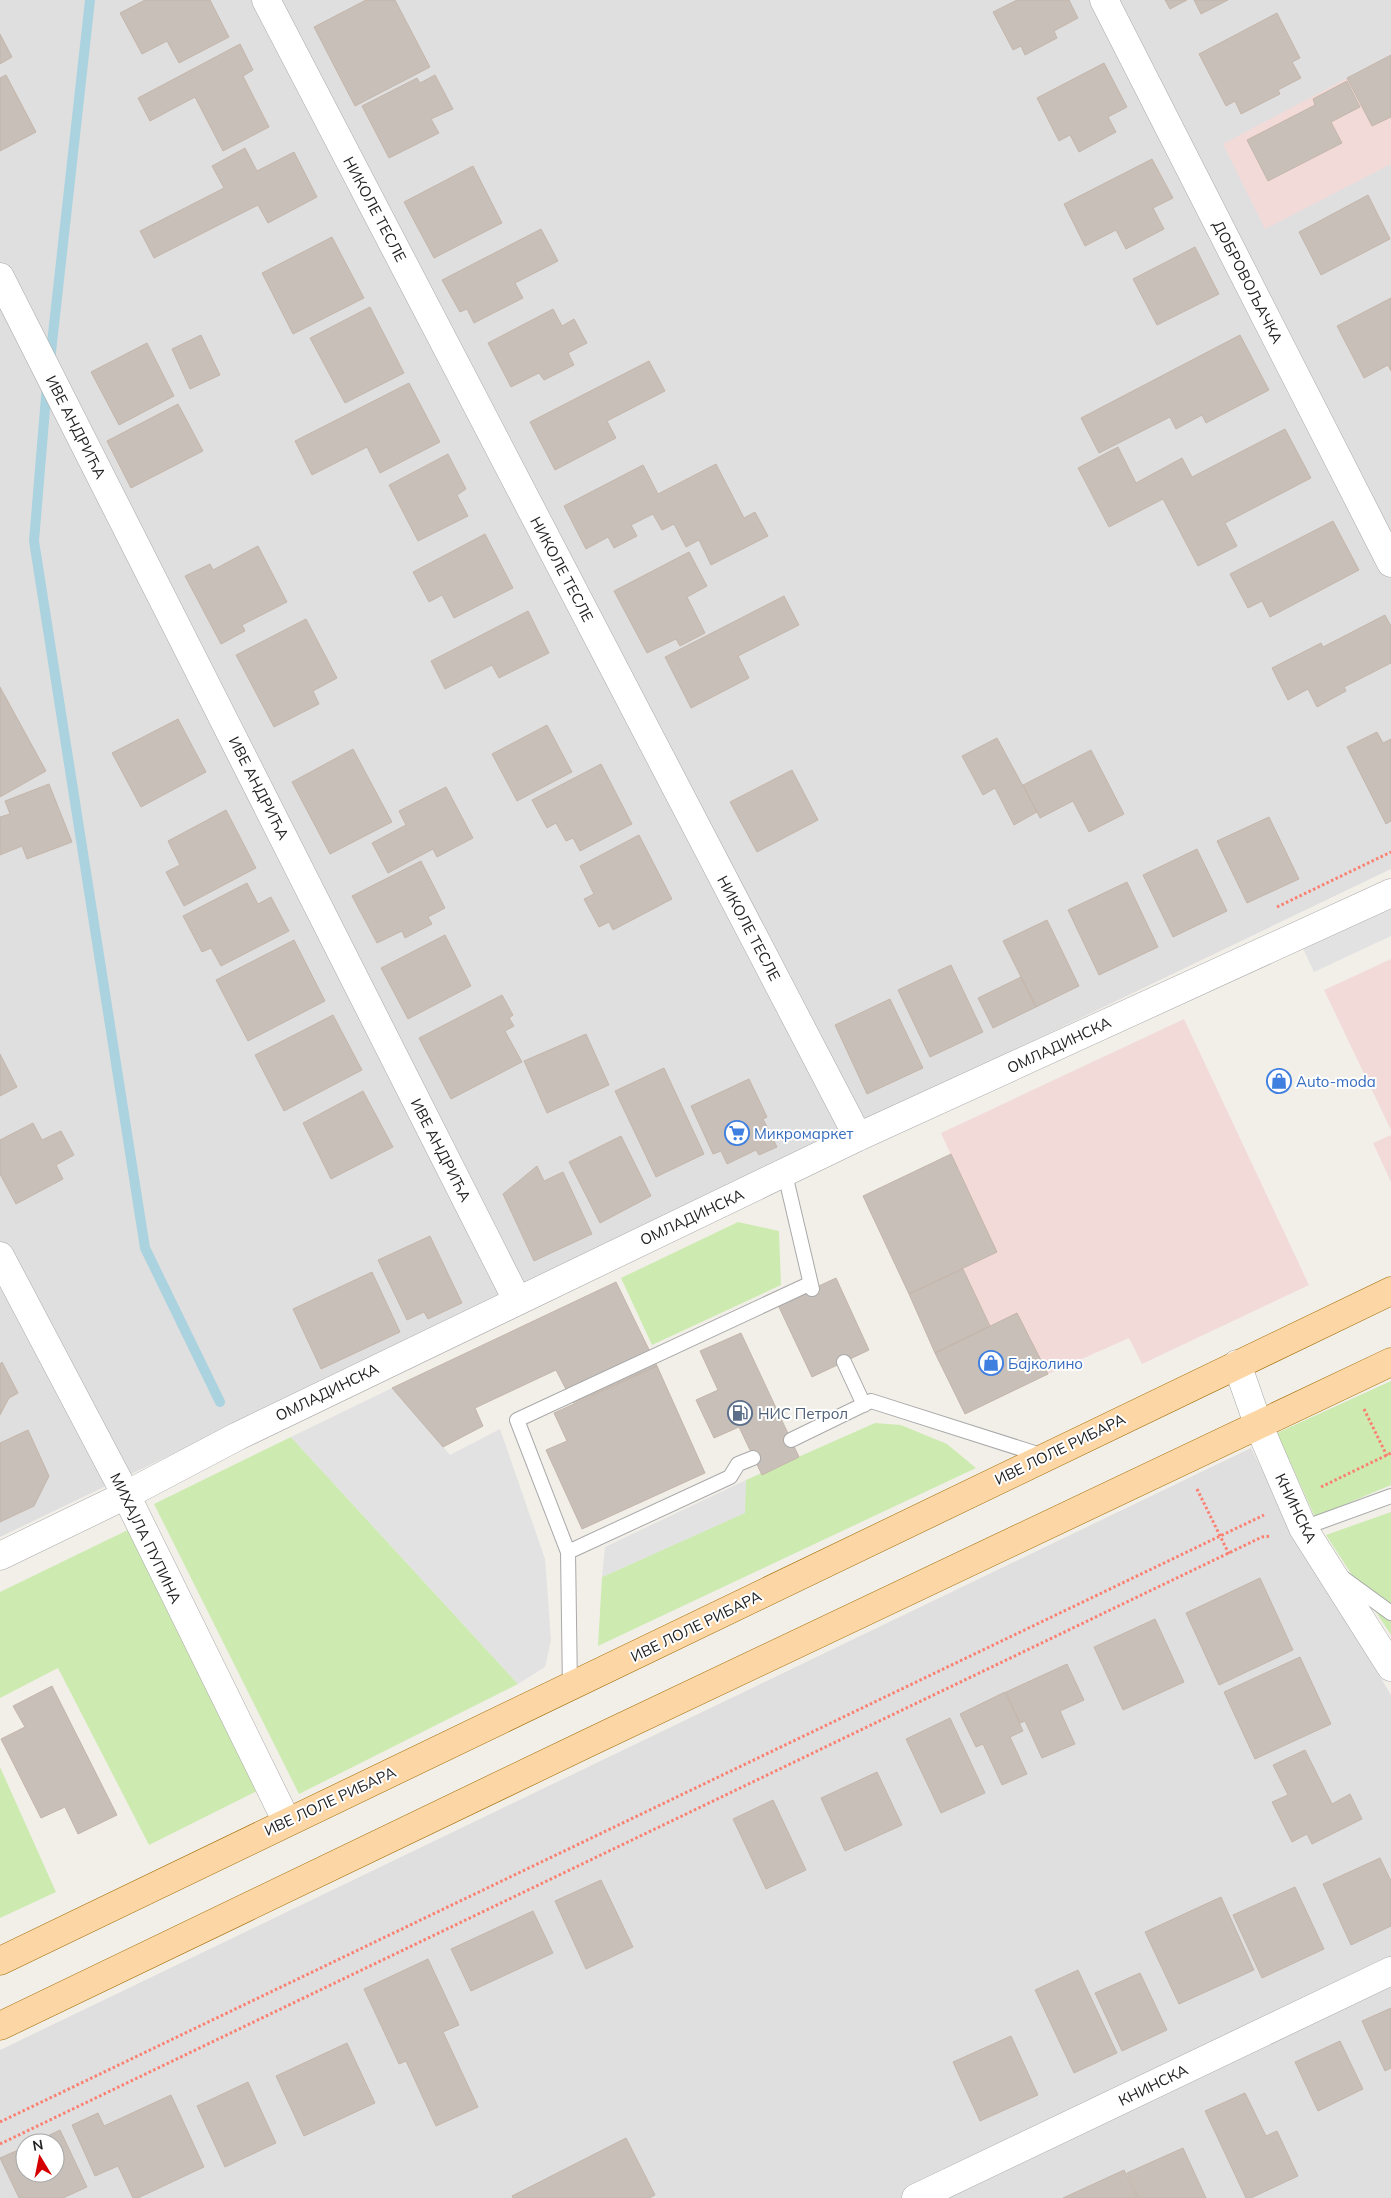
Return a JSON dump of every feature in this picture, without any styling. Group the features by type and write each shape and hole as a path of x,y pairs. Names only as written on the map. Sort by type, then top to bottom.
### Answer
{"main road":[{"name":"ИВЕ ЛОЛЕ РИБАРА","path":"0,1961 1391,1291"},
{"path":"0,2026 586,1744 1391,1362"}],"street":[{"name":"НИКОЛЕ ТЕСЛЕ","path":"266,0 858,1137"},
{"name":"ДОБРОВОЉАЧКА","path":"1104,0 1391,563"},
{"name":"ИВЕ АНДРИЋА","path":"0,276 517,1300"},
{"name":"ОМЛАДИНСКА","path":"0,1556 126,1495 238,1436 517,1300 785,1174 858,1137 1391,893"},
{"name":"МИХАЈЛА ПУПИНА","path":"0,1256 126,1495 287,1822"},
{"name":"КНИНСКА","path":"1237,1364 1258,1424 1303,1528 1391,1668"},
{"name":"КНИНСКА","path":"916,2198 1391,1971"}],"lane":[{"path":"570,1688 568,1552 517,1420 811,1286 785,1174"},
{"path":"844,1362 864,1405"},
{"path":"791,1440 871,1401 1045,1456"},
{"path":"568,1552 730,1477 738,1464 753,1458"},
{"path":"1303,1528 1391,1496"},
{"path":"1326,1566 1391,1613"}],"path":[{"path":"0,2122 1391,1454"},
{"path":"0,2144 1262,1538 1303,1528"}],"shaded area":[{"path":"0,0 1391,0 1391,869 0,1537"},
{"path":"1391,55 1391,164 1265,229 1223,144"},
{"path":"1391,893 1391,936 1314,972 1297,936"},
{"path":"1391,959 1391,1130 1324,990"},
{"path":"1184,1019 1309,1285 1142,1364 1129,1338 965,1414 863,1196 951,1155 941,1133"},
{"path":"1391,1135 1391,1182 1373,1143"},
{"path":"392,1388 450,1455 500,1429 545,1559 551,1640 545,1667 518,1684 291,1437"},
{"path":"1251,1448 1292,1531 1391,1695 1391,2198 0,2198 0,2050"},
{"path":"746,1480 745,1513 602,1577 605,1547"}],"green space":[{"path":"738,1222 779,1231 781,1285 652,1345 621,1278"},
{"path":"1391,1381 1391,1485 1315,1517 1277,1433"},
{"path":"875,1423 901,1425 947,1444 976,1468 598,1646 602,1577 744,1513 746,1480"},
{"path":"291,1437 518,1684 299,1794 154,1504"},
{"path":"1391,1512 1391,1635 1326,1535"},
{"path":"138,1525 271,1784 149,1845 58,1668 0,1698 0,1592"},
{"path":"0,1767 56,1892 0,1918"}],"building":[{"path":"145,0 210,0 229,37 179,63 167,41 142,54 120,13"},
{"path":"366,0 395,0 430,67 355,106 314,27"},
{"path":"1017,0 1069,0 1078,18 1054,31 1057,38 1025,55 1021,46 1013,50 993,12"},
{"path":"1165,0 1187,0 1170,9"},
{"path":"1194,0 1228,0 1201,14"},
{"path":"1277,13 1300,58 1292,62 1301,78 1278,90 1280,94 1241,114 1235,101 1226,106 1199,54"},
{"path":"0,34 12,57 0,64"},
{"path":"240,44 253,70 243,76 269,127 223,151 195,97 150,121 138,98"},
{"path":"1391,55 1391,117 1372,126 1347,78"},
{"path":"1104,63 1127,107 1108,117 1116,132 1079,152 1070,135 1059,141 1037,98"},
{"path":"6,75 36,132 0,151 0,78"},
{"path":"435,75 453,109 431,119 439,133 389,158 362,106 417,78 420,83"},
{"path":"1347,81 1360,107 1331,122 1342,143 1268,181 1247,140 1315,105 1313,99"},
{"path":"245,148 257,171 294,152 317,197 268,223 258,205 154,258 140,231 224,188 212,166"},
{"path":"1152,159 1173,198 1153,208 1164,229 1126,249 1116,230 1085,246 1064,204"},
{"path":"473,166 502,223 434,258 404,202"},
{"path":"1368,195 1390,239 1321,275 1299,232"},
{"path":"541,229 558,261 515,283 523,298 474,323 467,309 460,312 442,280"},
{"path":"332,237 364,298 293,334 262,273"},
{"path":"1195,247 1219,294 1157,325 1133,279"},
{"path":"1391,298 1391,371 1388,365 1364,378 1337,326"},
{"path":"370,307 404,373 345,403 310,338"},
{"path":"553,309 562,326 574,319 587,343 568,353 574,365 544,380 539,373 511,387 488,343"},
{"path":"201,335 220,375 190,389 172,349"},
{"path":"1240,335 1269,390 1206,423 1202,415 1176,429 1170,417 1099,453 1081,418"},
{"path":"147,343 174,396 119,425 91,372"},
{"path":"649,361 665,391 607,421 616,438 555,470 530,422"},
{"path":"409,383 440,442 380,473 367,447 312,475 295,441"},
{"path":"178,404 203,451 131,488 107,441"},
{"path":"1285,429 1311,478 1225,523 1237,546 1198,566 1163,499 1109,527 1078,468 1118,447 1136,483 1182,458 1192,477"},
{"path":"448,454 466,489 457,495 468,516 418,541 389,485"},
{"path":"716,464 744,518 755,512 768,536 711,565 699,540 686,547 674,524 662,530 653,514 631,525 637,536 614,548 608,537 586,549 564,506 643,465 658,494"},
{"path":"1333,521 1359,570 1270,617 1262,601 1248,608 1230,574"},
{"path":"485,534 513,588 454,618 442,595 429,602 413,572"},
{"path":"258,546 287,602 242,625 245,631 221,644 185,576 210,564 213,570"},
{"path":"689,552 707,586 687,597 705,633 680,646 676,639 647,653 614,591"},
{"path":"784,596 799,625 738,656 749,678 691,708 665,657"},
{"path":"528,611 549,653 499,678 492,665 445,689 431,661"},
{"path":"1385,615 1391,626 1391,663 1344,687 1346,691 1317,707 1308,689 1288,700 1272,668 1321,643 1323,647"},
{"path":"306,619 337,678 313,691 319,704 274,727 236,655"},
{"path":"0,687 46,771 0,797"},
{"path":"178,719 206,772 141,807 112,753"},
{"path":"547,725 572,772 517,801 492,754"},
{"path":"1377,732 1383,743 1391,739 1391,821 1386,824 1347,747"},
{"path":"997,738 1037,812 1014,825 995,788 983,795 962,756"},
{"path":"353,749 392,822 330,854 292,782"},
{"path":"1091,750 1124,814 1089,832 1073,801 1040,818 1023,785"},
{"path":"601,764 632,824 580,851 573,838 566,841 556,823 547,828 532,800"},
{"path":"792,770 818,820 757,852 730,802"},
{"path":"49,784 72,842 27,859 22,846 0,855 0,817 10,814 5,801"},
{"path":"446,787 473,838 437,857 433,849 388,873 372,843 406,825 399,811"},
{"path":"226,810 256,868 184,906 166,872 180,865 168,841"},
{"path":"1269,817 1299,879 1247,903 1217,841"},
{"path":"639,835 672,899 613,930 609,922 599,927 584,899 594,894 580,866"},
{"path":"1197,849 1227,911 1173,937 1143,875"},
{"path":"421,861 445,908 428,917 432,924 405,938 402,931 377,943 352,896"},
{"path":"1127,882 1158,947 1099,975 1068,910"},
{"path":"247,883 258,904 271,897 289,931 221,966 211,948 202,952 183,916"},
{"path":"1047,920 1079,986 1036,1007 1003,941"},
{"path":"445,935 471,986 408,1019 381,968"},
{"path":"294,940 325,1001 248,1041 216,980"},
{"path":"951,965 983,1032 930,1057 898,990"},
{"path":"1021,977 1036,1007 993,1028 978,998"},
{"path":"502,995 513,1015 509,1018 514,1026 505,1031 522,1062 451,1099 419,1038"},
{"path":"890,999 923,1068 867,1094 835,1025"},
{"path":"333,1015 362,1070 284,1111 255,1055"},
{"path":"586,1034 609,1085 547,1113 524,1061"},
{"path":"0,1054 17,1087 0,1096"},
{"path":"664,1068 704,1154 656,1177 615,1091"},
{"name":"Микромаркет","path":"749,1079 767,1117 763,1119 777,1147 759,1155 756,1150 727,1164 721,1151 713,1154 691,1106"},
{"path":"363,1091 393,1147 331,1179 303,1123"},
{"path":"33,1123 42,1140 61,1131 74,1155 56,1165 63,1179 16,1204 0,1174 0,1140"},
{"path":"621,1136 651,1196 600,1223 569,1162"},
{"path":"951,1154 997,1252 909,1294 863,1196"},
{"path":"537,1166 544,1181 563,1172 592,1234 534,1261 503,1194"},
{"path":"430,1236 462,1303 428,1319 424,1312 407,1320 378,1260"},
{"path":"963,1269 990,1326 935,1353 909,1294"},
{"path":"372,1272 400,1332 321,1369 293,1309"},
{"path":"836,1278 869,1350 812,1377 778,1305"},
{"path":"616,1282 657,1366 573,1403 556,1370 475,1408 483,1426 443,1447 392,1388"},
{"name":"Бајколино","path":"1017,1313 1048,1374 965,1414 935,1353"},
{"name":"НИС Петрол","path":"741,1333 799,1457 762,1475 739,1427 714,1438 696,1400 718,1390 700,1351"},
{"path":"2,1362 18,1393 9,1398 0,1415 0,1364"},
{"path":"657,1366 705,1473 582,1529 546,1450 567,1441 554,1413"},
{"path":"28,1430 49,1476 34,1506 0,1522 0,1443"},
{"path":"1260,1578 1293,1650 1219,1685 1186,1613"},
{"path":"1155,1619 1184,1682 1123,1710 1094,1647"},
{"path":"1300,1657 1331,1724 1255,1759 1224,1692"},
{"path":"1067,1664 1084,1700 1060,1711 1075,1744 1042,1758 1025,1721 1020,1723 1006,1692"},
{"path":"52,1686 117,1815 78,1834 65,1807 41,1818 1,1739 25,1727 13,1706"},
{"path":"1005,1692 1023,1731 1010,1737 1027,1774 1002,1785 983,1744 976,1747 960,1714"},
{"path":"950,1718 985,1793 941,1813 906,1739"},
{"path":"1305,1750 1332,1804 1350,1794 1362,1819 1312,1844 1307,1834 1292,1842 1272,1802 1288,1795 1273,1765"},
{"path":"877,1772 902,1825 845,1851 821,1798"},
{"path":"773,1800 806,1870 766,1889 733,1819"},
{"path":"1380,1858 1391,1881 1391,1926 1351,1945 1323,1884"},
{"path":"601,1880 633,1947 586,1969 555,1901"},
{"path":"1295,1887 1324,1949 1262,1978 1233,1915"},
{"path":"1221,1897 1254,1970 1179,2004 1145,1932"},
{"path":"533,1911 553,1953 471,1991 451,1949"},
{"path":"428,1959 459,2025 443,2032 478,2107 436,2126 406,2061 399,2064 364,1989"},
{"path":"1078,1970 1117,2053 1074,2073 1035,1990"},
{"path":"1140,1973 1167,2030 1122,2051 1095,1993"},
{"path":"1391,2008 1391,2068 1385,2071 1362,2021"},
{"path":"1011,2036 1038,2095 980,2121 953,2062"},
{"path":"1340,2041 1363,2089 1318,2111 1295,2062"},
{"path":"347,2043 375,2103 304,2136 276,2076"},
{"path":"248,2082 276,2143 225,2167 197,2106"},
{"path":"1245,2093 1266,2136 1277,2131 1298,2176 1251,2198 1246,2198 1205,2111"},
{"path":"171,2095 204,2167 138,2198 133,2198 118,2166 95,2176 72,2125 98,2113 104,2126"},
{"path":"626,2138 655,2195 649,2198 513,2198 512,2196"},
{"path":"65,2141 87,2187 63,2198 19,2198 0,2158 15,2151 15,2183 65,2183"},
{"path":"1183,2148 1206,2198 1139,2198 1127,2173"},
{"path":"1124,2170 1138,2198 1063,2198"}],"waterway":[{"path":"50,361 90,0"},
{"path":"47,385 34,541 145,1248 220,1402"}],"place":[{"name":"Auto-moda","path":"1279,1081"},
{"name":"Микромаркет","path":"737,1133"},
{"name":"Бајколино","path":"991,1363"},
{"name":"НИС Петрол","path":"740,1413"}]}
